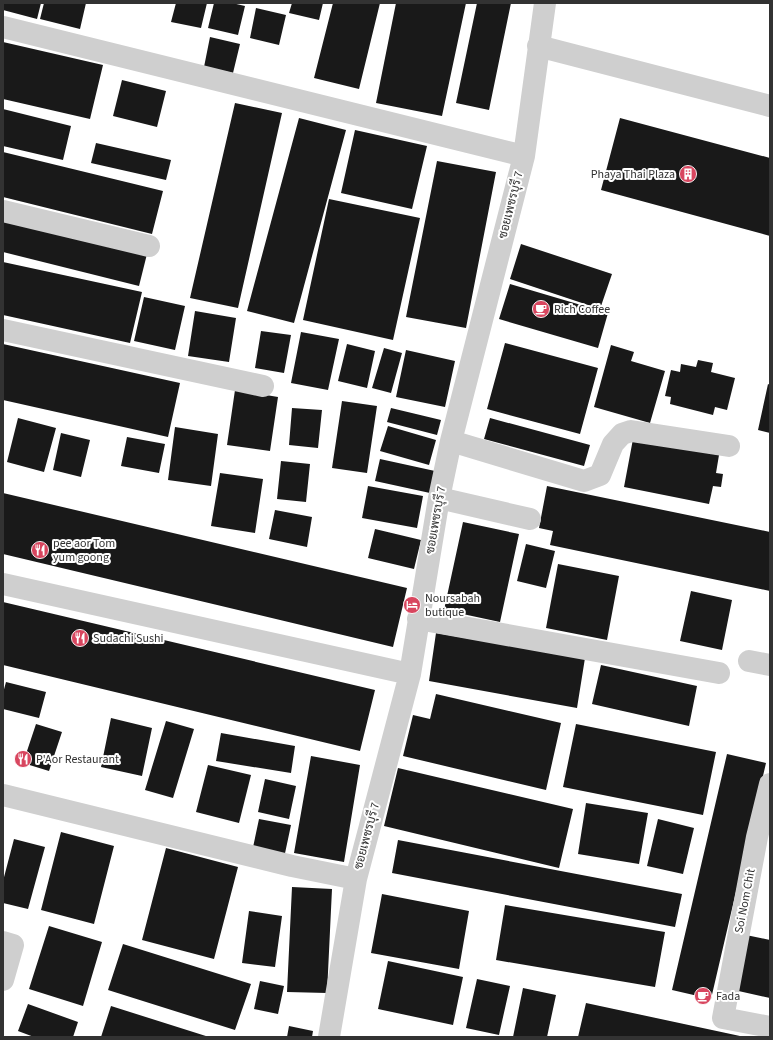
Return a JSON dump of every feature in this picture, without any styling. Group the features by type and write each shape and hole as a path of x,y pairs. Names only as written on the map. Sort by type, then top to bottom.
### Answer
{"street":[{"name":"ซอยเพชรบุรี 7","path":"329,1037 356,879 410,674 439,498 451,441 524,156 545,3"},
{"path":"3,27 524,156"},
{"path":"538,46 770,106"},
{"path":"3,211 149,246"},
{"path":"3,330 263,386"},
{"path":"451,441 584,481 600,475 613,444 622,434 631,431 729,446"},
{"path":"439,498 530,519"},
{"path":"3,584 410,674"},
{"path":"418,619 719,673"},
{"path":"749,660 770,665"},
{"name":"Soi Nom Chit","path":"770,784 764,838 723,1018 770,1027"},
{"path":"3,795 292,866 356,879"},
{"path":"3,942 13,945 3,980"}],"building":[{"path":"3,3 41,3 37,19 3,10"},
{"path":"44,3 86,3 80,29 40,19"},
{"path":"176,3 207,3 201,28 171,22"},
{"path":"214,3 232,3 245,6 238,35 208,28"},
{"path":"292,3 323,3 319,20 289,13"},
{"path":"333,3 380,3 359,89 314,78"},
{"path":"396,3 466,3 442,116 376,103"},
{"path":"477,3 511,3 489,110 456,103"},
{"path":"256,8 286,15 279,45 250,38"},
{"path":"210,37 240,44 233,73 204,67"},
{"path":"3,42 103,65 90,119 3,99"},
{"path":"122,80 166,91 157,127 113,116"},
{"path":"235,103 282,113 238,308 190,298"},
{"path":"3,109 71,126 63,160 3,146"},
{"path":"299,118 346,130 294,323 247,311"},
{"name":"Phaya Thai Plaza","path":"620,118 770,158 770,236 601,190"},
{"path":"355,130 427,146 412,209 341,193"},
{"path":"96,143 171,160 166,180 91,163"},
{"path":"3,152 163,191 152,234 3,197"},
{"path":"437,161 496,172 466,328 406,317"},
{"path":"329,199 420,218 393,340 303,320"},
{"path":"3,217 147,254 139,286 3,252"},
{"path":"521,244 612,274 600,309 510,279"},
{"path":"3,262 142,292 130,343 3,315"},
{"path":"510,284 608,313 598,348 499,319"},
{"path":"144,297 185,306 175,350 134,341"},
{"path":"195,311 236,318 229,362 188,356"},
{"path":"261,331 291,335 284,373 255,368"},
{"path":"301,332 339,339 328,390 291,383"},
{"path":"505,343 598,368 580,434 487,409"},
{"path":"3,344 180,383 168,437 3,400"},
{"path":"347,344 375,351 367,388 338,381"},
{"path":"611,345 634,352 631,361 665,371 650,423 594,407"},
{"path":"384,348 402,353 391,393 372,388"},
{"path":"406,350 455,361 445,407 396,397"},
{"path":"698,360 713,363 711,372 735,378 727,410 715,407 713,415 670,404 671,397 665,396 671,370 680,372 681,364 696,367"},
{"path":"768,384 770,385 770,433 758,430"},
{"path":"235,390 278,397 270,451 227,445"},
{"path":"342,401 377,406 367,473 332,468"},
{"path":"292,408 322,410 318,448 289,445"},
{"path":"391,408 441,420 437,435 387,422"},
{"path":"18,418 56,428 44,472 7,462"},
{"path":"490,418 590,445 584,466 484,439"},
{"path":"388,426 436,440 429,465 380,451"},
{"path":"175,427 218,434 211,486 168,480"},
{"path":"61,433 90,440 81,477 53,470"},
{"path":"127,437 165,444 159,473 121,466"},
{"path":"633,439 719,455 716,473 723,474 721,487 713,486 709,504 624,487"},
{"path":"380,459 435,471 430,493 375,481"},
{"path":"281,461 310,464 306,502 277,499"},
{"path":"220,473 263,479 255,533 211,526"},
{"path":"368,486 423,496 417,528 362,518"},
{"path":"547,486 770,532 770,591 550,545 553,531 539,528"},
{"path":"3,493 407,588 393,647 3,554"},
{"path":"275,510 312,517 307,547 269,539"},
{"path":"463,522 519,534 500,622 444,610"},
{"path":"375,529 421,540 414,569 368,558"},
{"path":"526,544 555,551 546,588 517,581"},
{"path":"558,564 619,576 607,640 546,628"},
{"path":"691,591 732,600 722,650 680,641"},
{"path":"3,602 375,690 360,751 3,665"},
{"path":"436,633 585,658 577,708 429,681"},
{"path":"601,665 697,686 689,726 592,704"},
{"path":"6,682 46,692 39,718 3,709 3,693"},
{"path":"436,694 561,723 546,790 403,756 413,715 430,719"},
{"path":"111,718 152,728 142,776 101,767"},
{"path":"166,721 194,729 173,798 145,790"},
{"path":"36,724 62,732 49,771 23,763"},
{"path":"576,724 716,752 703,815 563,787"},
{"path":"221,733 295,746 291,773 216,761"},
{"path":"727,754 766,763 711,999 672,990"},
{"path":"311,756 360,765 344,862 294,853"},
{"path":"208,765 251,775 239,823 196,812"},
{"path":"398,768 573,809 559,868 384,826"},
{"path":"265,779 296,786 289,819 258,812"},
{"path":"586,803 648,813 639,864 578,854"},
{"path":"259,819 291,825 284,858 252,852"},
{"path":"658,819 694,828 683,874 647,866"},
{"path":"61,832 114,846 94,924 41,910"},
{"path":"14,839 45,847 28,909 3,903 3,881"},
{"path":"398,840 682,894 675,927 392,873"},
{"path":"166,848 238,867 214,959 142,940"},
{"path":"292,887 332,889 327,993 287,992"},
{"path":"382,894 469,911 459,969 371,953"},
{"path":"505,905 665,932 655,987 496,960"},
{"path":"249,911 282,916 275,967 242,963"},
{"path":"49,926 102,942 83,1006 29,989"},
{"path":"746,935 770,940 770,998 734,990"},
{"path":"123,944 251,984 235,1030 108,990"},
{"path":"388,961 463,977 453,1025 378,1009"},
{"path":"477,979 510,986 499,1035 466,1028"},
{"path":"260,981 284,986 278,1014 254,1009"},
{"path":"523,988 556,995 547,1037 513,1037"},
{"path":"586,1003 740,1036 740,1037 578,1037"},
{"path":"28,1004 78,1022 73,1037 34,1037 18,1031"},
{"path":"111,1006 209,1037 101,1037"},
{"path":"289,1026 313,1031 312,1037 287,1037"}],"place":[{"name":"Phaya Thai Plaza","path":"688,174"},
{"name":"Rich Coffee","path":"541,309"},
{"name":"pee aor Tom yum goong","path":"40,550"},
{"name":"Noursabah butique","path":"412,605"},
{"name":"Sudachi Sushi","path":"80,638"},
{"name":"P'Aor Restaurant","path":"23,759"},
{"name":"Fada","path":"703,996"}]}
